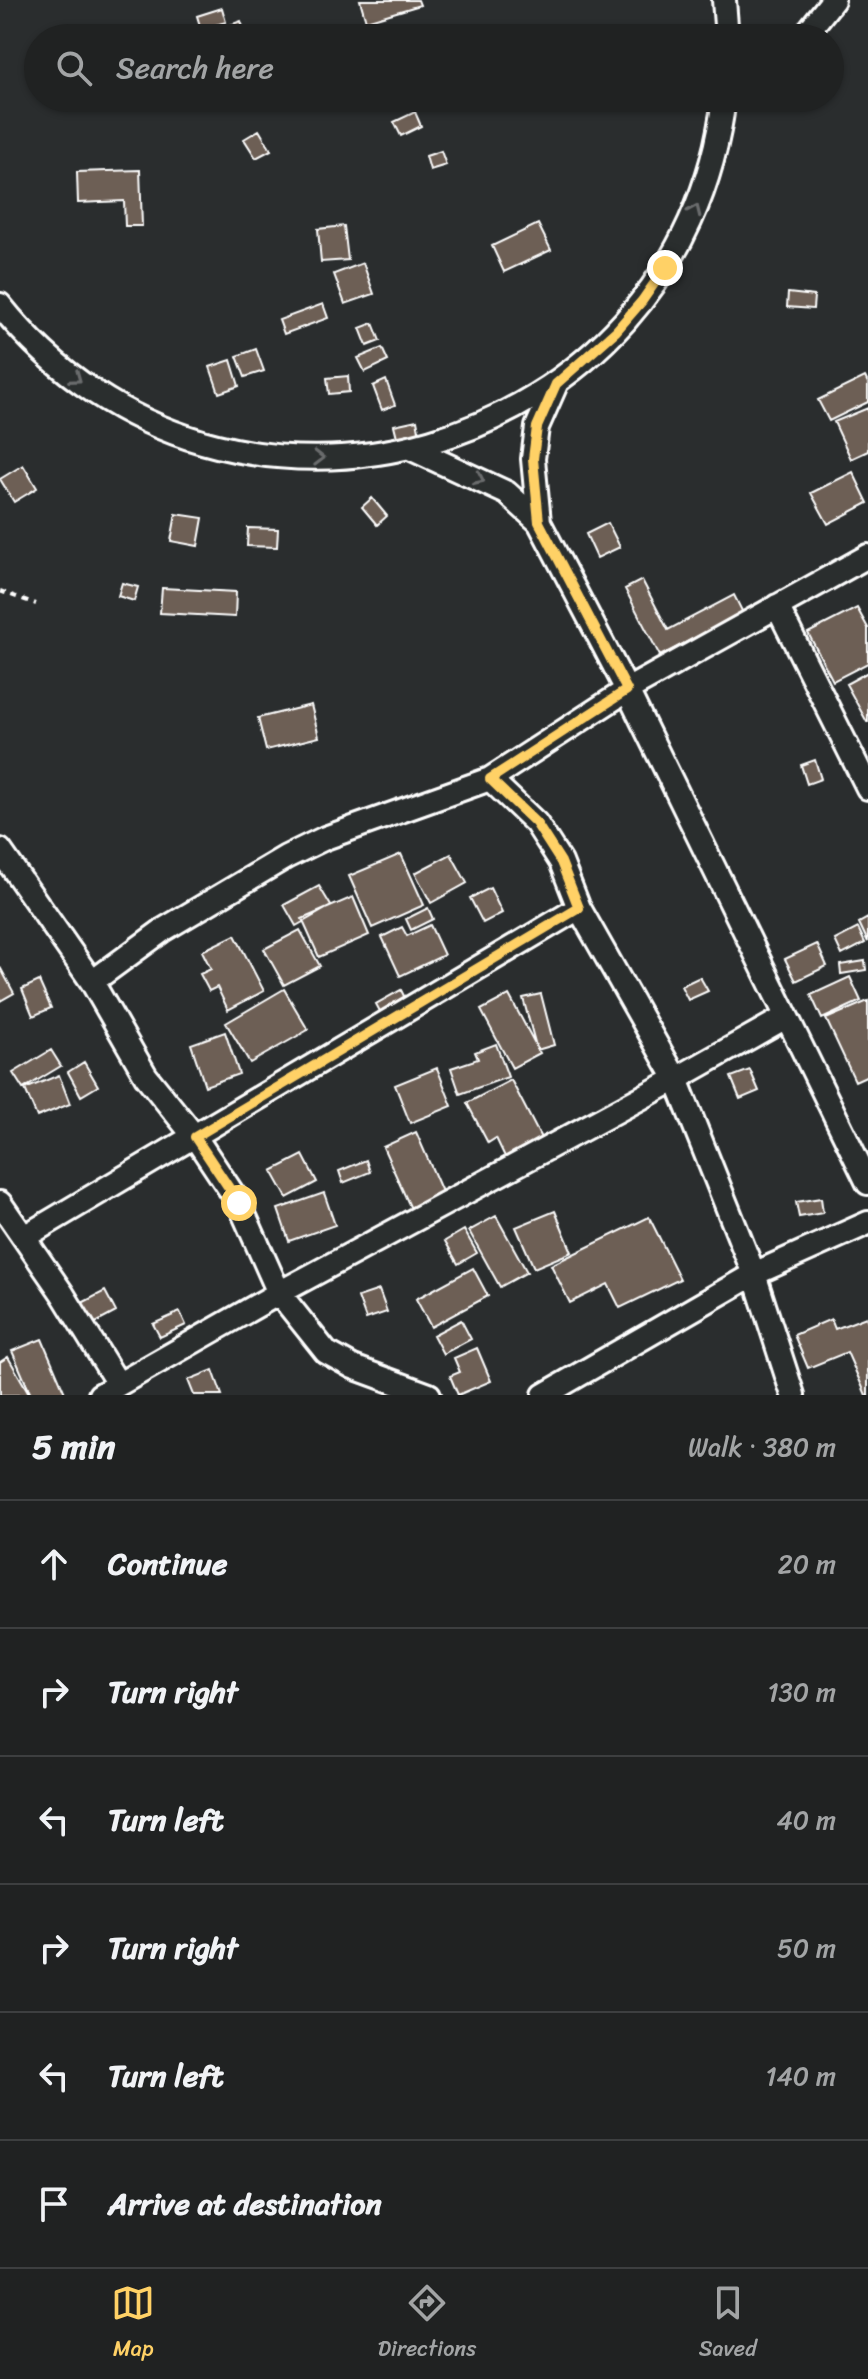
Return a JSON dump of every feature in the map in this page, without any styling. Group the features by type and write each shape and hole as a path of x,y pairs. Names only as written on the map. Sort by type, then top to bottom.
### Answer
{"street":[{"path":"724,0 726,24"},
{"path":"814,24 833,0"},
{"path":"0,305 39,348 70,374 125,410 174,432 212,444 291,457 331,458 410,448 486,423 556,384 616,331 665,268 701,197 713,159 721,112"},
{"path":"539,522 533,459 535,438 556,384"},
{"path":"410,448 507,493 539,522 627,690 868,1183"},
{"path":"92,982 163,930 286,857 325,838 490,779 627,690 868,556"},
{"path":"777,606 865,776"},
{"path":"490,779 536,823 561,862 579,908 676,1079 754,1274 793,1395"},
{"path":"0,850 92,982 146,1076 195,1137 239,1203 279,1293 326,1352 353,1367 429,1395"},
{"path":"24,1237 579,908"},
{"path":"0,1203 24,1237 109,1389 786,1017"},
{"path":"544,1395 754,1274 868,1223"}],"path":[{"path":"0,591 36,604"}],"building":[{"path":"360,0 418,0 420,5 366,21"},
{"path":"222,8 226,22 199,24 197,16"},
{"path":"415,112 421,126 401,136 394,122"},
{"path":"259,130 271,150 256,158 244,139"},
{"path":"441,151 446,165 430,170 426,156"},
{"path":"140,170 142,226 125,226 124,201 78,203 77,172"},
{"path":"538,224 551,250 504,272 492,246"},
{"path":"344,226 348,260 321,262 318,229"},
{"path":"363,263 374,294 345,304 334,274"},
{"path":"788,293 814,296 813,309 787,307"},
{"path":"323,304 328,318 284,334 279,320"},
{"path":"373,323 380,341 367,346 360,328"},
{"path":"382,348 388,361 365,372 358,358"},
{"path":"256,349 264,371 245,377 237,356"},
{"path":"231,360 239,386 219,393 210,367"},
{"path":"348,376 349,392 329,394 327,378"},
{"path":"865,377 868,402 829,421 818,400"},
{"path":"386,380 395,405 382,410 373,386"},
{"path":"868,408 868,451 851,459 834,422"},
{"path":"417,420 420,436 398,441 394,425"},
{"path":"23,465 37,488 14,502 0,479"},
{"path":"853,472 868,503 828,524 811,493"},
{"path":"372,498 387,516 377,525 362,507"},
{"path":"176,514 203,518 198,546 171,541"},
{"path":"608,523 620,547 597,558 586,534"},
{"path":"248,528 278,529 277,547 247,546"},
{"path":"642,580 668,630 734,595 743,613 660,656 625,589"},
{"path":"122,583 138,587 134,601 118,596"},
{"path":"162,588 236,592 235,617 160,613"},
{"path":"857,608 868,628 868,663 833,681 808,633"},
{"path":"868,672 868,722 867,722 846,684"},
{"path":"311,705 319,737 266,750 258,718"},
{"path":"815,760 821,779 807,784 801,765"},
{"path":"401,854 424,905 372,928 349,876"},
{"path":"451,854 467,883 431,903 415,873"},
{"path":"319,886 331,906 296,926 284,905"},
{"path":"490,888 502,913 483,923 470,898"},
{"path":"353,897 369,935 319,957 302,919"},
{"path":"428,908 433,919 411,930 406,919"},
{"path":"868,918 868,942 859,923"},
{"path":"430,925 444,955 400,976 382,937 402,927 407,936"},
{"path":"858,928 865,943 842,955 835,940"},
{"path":"300,930 320,966 284,985 264,949"},
{"path":"235,935 264,991 228,1010 217,987 209,991 200,974 211,969 202,951"},
{"path":"817,944 827,966 796,981 785,959"},
{"path":"865,961 866,970 841,974 840,965"},
{"path":"0,967 14,993 0,1001"},
{"path":"700,977 708,991 688,1000 681,986"},
{"path":"850,977 861,1001 822,1019 811,995"},
{"path":"39,981 51,1008 33,1016 22,989"},
{"path":"284,989 308,1030 250,1063 226,1023"},
{"path":"401,990 408,1004 383,1017 376,1004"},
{"path":"541,994 554,1045 537,1050 523,998"},
{"path":"509,995 540,1053 512,1068 481,1010"},
{"path":"868,1001 868,1075 855,1081 826,1019"},
{"path":"225,1032 239,1074 205,1086 191,1044"},
{"path":"496,1044 508,1077 460,1094 451,1068 478,1059 475,1052"},
{"path":"51,1050 61,1066 23,1089 13,1073"},
{"path":"84,1062 98,1086 81,1096 68,1072"},
{"path":"437,1068 452,1106 410,1123 395,1085"},
{"path":"750,1070 759,1091 740,1099 731,1077"},
{"path":"59,1075 70,1104 37,1117 25,1089"},
{"path":"511,1080 542,1140 506,1159 496,1138 488,1143 467,1103"},
{"path":"416,1132 443,1194 411,1209 383,1147"},
{"path":"303,1155 317,1182 287,1198 272,1171"},
{"path":"366,1160 370,1172 343,1183 339,1171"},
{"path":"324,1193 335,1225 289,1241 278,1209"},
{"path":"821,1198 823,1213 799,1217 796,1202"},
{"path":"555,1211 572,1252 534,1268 516,1227"},
{"path":"496,1216 527,1272 500,1287 469,1231"},
{"path":"649,1217 680,1279 620,1308 608,1284 570,1303 551,1265"},
{"path":"464,1230 477,1253 458,1264 445,1241"},
{"path":"473,1268 488,1296 431,1327 416,1299"},
{"path":"379,1290 387,1312 366,1319 358,1297"},
{"path":"105,1291 116,1312 92,1325 80,1304"},
{"path":"180,1312 186,1325 160,1337 153,1324"},
{"path":"866,1317 868,1395 847,1352 808,1368 794,1335 831,1319 835,1329"},
{"path":"461,1320 471,1339 443,1354 433,1335"},
{"path":"42,1339 65,1393 61,1395 31,1395 12,1351"},
{"path":"477,1348 491,1381 458,1395 450,1376 460,1372 454,1358"},
{"path":"8,1357 30,1395 0,1395 0,1362"},
{"path":"213,1370 222,1395 194,1395 188,1380"}],"route":[{"path":"239,1203 195,1137 579,908 561,862 536,823 490,779 627,690 539,522 533,459 537,427 556,384 616,331 665,268"}]}
